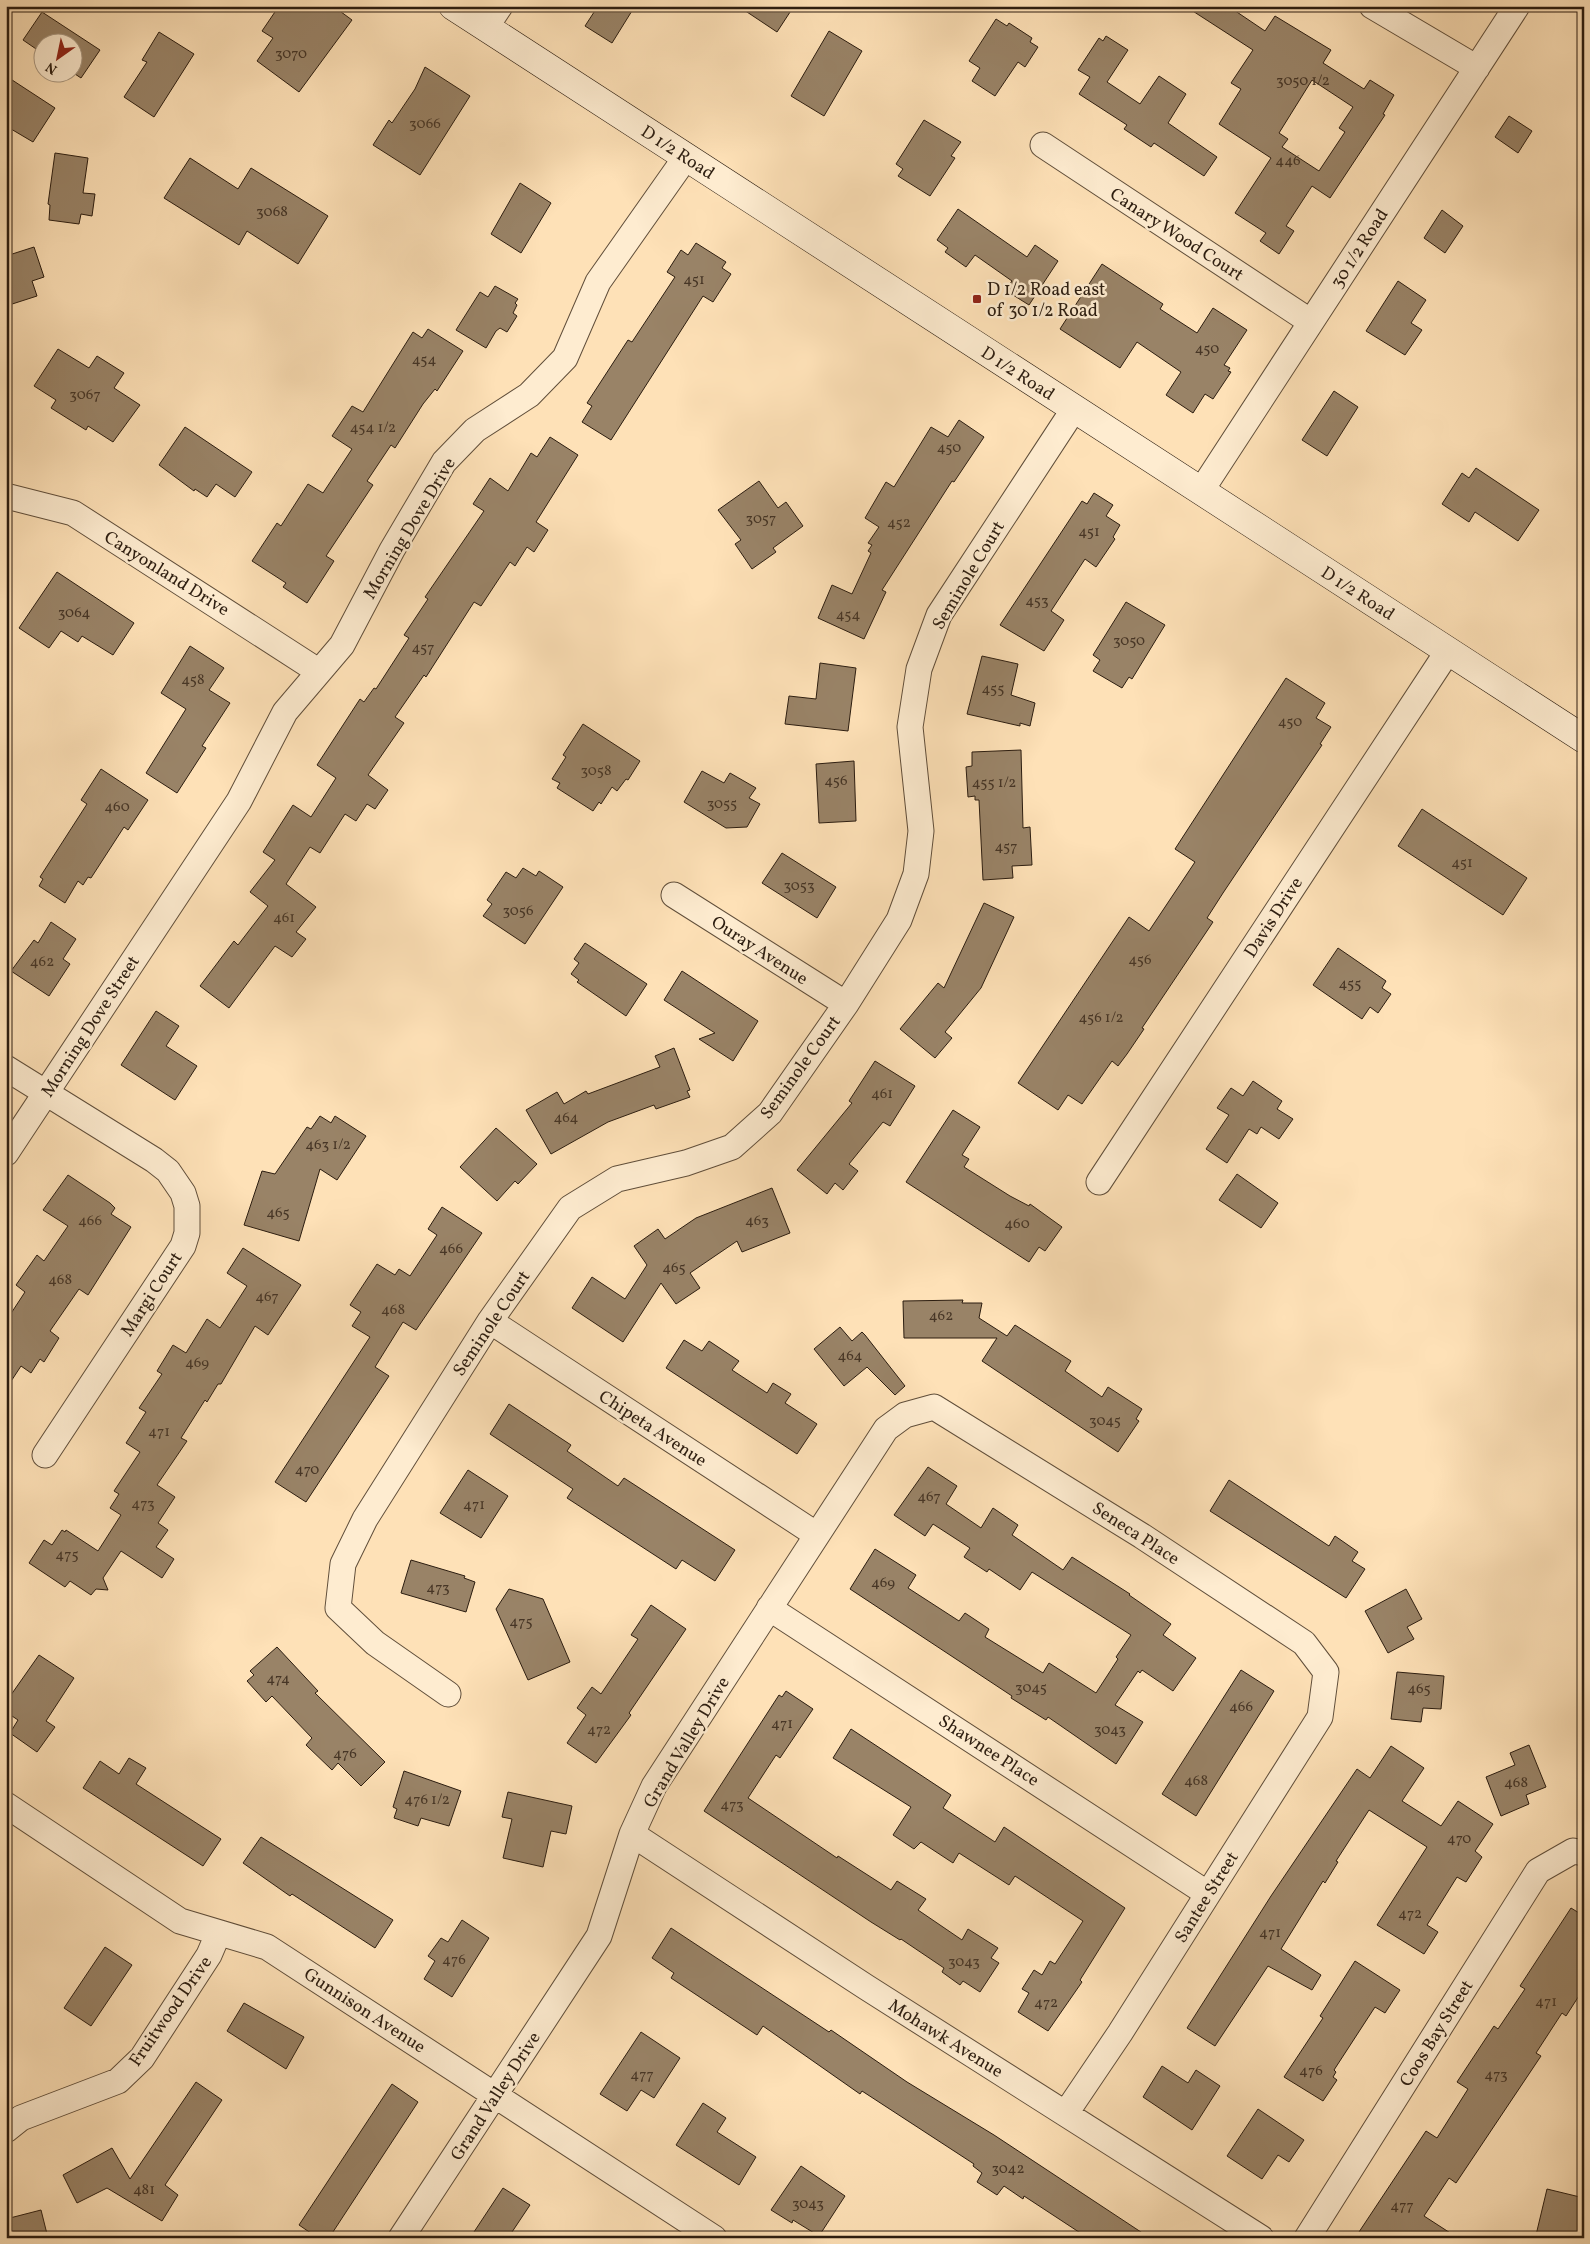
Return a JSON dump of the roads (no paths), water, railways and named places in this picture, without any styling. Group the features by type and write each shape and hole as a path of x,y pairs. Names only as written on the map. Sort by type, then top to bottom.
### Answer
{"main road":[{"name":"D 1/2 Road","path":"453,6 493,17 686,157 1584,739"}],"street":[{"path":"1372,6 1476,68"},
{"name":"30 1/2 Road","path":"1201,491 1517,6"},
{"name":"Canary Wood Court","path":"1043,145 1311,322"},
{"name":"Morning Dove Drive","path":"173,899 239,801 286,712 318,671 342,645 392,550 444,462 475,430 529,395 565,358 598,282 686,157"},
{"name":"Seminole Court","path":"448,1694 375,1642 338,1608 343,1564 365,1519 490,1321 570,1208 616,1179 686,1163 732,1148 770,1113 846,1004 899,920 916,874 921,831 910,727 919,669 939,615 1074,409"},
{"name":"Canyonland Drive","path":"6,496 73,513 318,671"},
{"name":"Davis Drive","path":"1098,1182 1448,651"},
{"name":"Ouray Avenue","path":"674,895 846,1004"},
{"name":"Morning Dove Street","path":"6,1153 173,899"},
{"name":"Margi Court","path":"6,1068 154,1160 168,1171 183,1194 188,1220 183,1246 45,1455"},
{"name":"Chipeta Avenue","path":"490,1321 817,1535"},
{"name":"Grand Valley Drive","path":"401,2238 496,2096 599,1936 632,1834 654,1786 886,1429 905,1415 934,1407"},
{"name":"Seneca Place","path":"934,1407 1142,1536 1304,1643 1326,1672"},
{"name":"Shawnee Place","path":"769,1608 1208,1894"},
{"name":"Santee Street","path":"1066,2114 1320,1717 1326,1672"},
{"name":"Gunnison Avenue","path":"6,1805 180,1921 218,1934 268,1947 714,2238"},
{"name":"Mohawk Avenue","path":"632,1834 866,1987 1261,2238"},
{"name":"Coos Bay Street","path":"1307,2238 1538,1871 1573,1850 1584,1853"},
{"name":"Fruitwood Drive","path":"6,2130 21,2118 118,2081 142,2058 209,1955 218,1934"}],"place":[{"name":"D 1/2 Road east of 30 1/2 Road","path":"977,299"}]}
